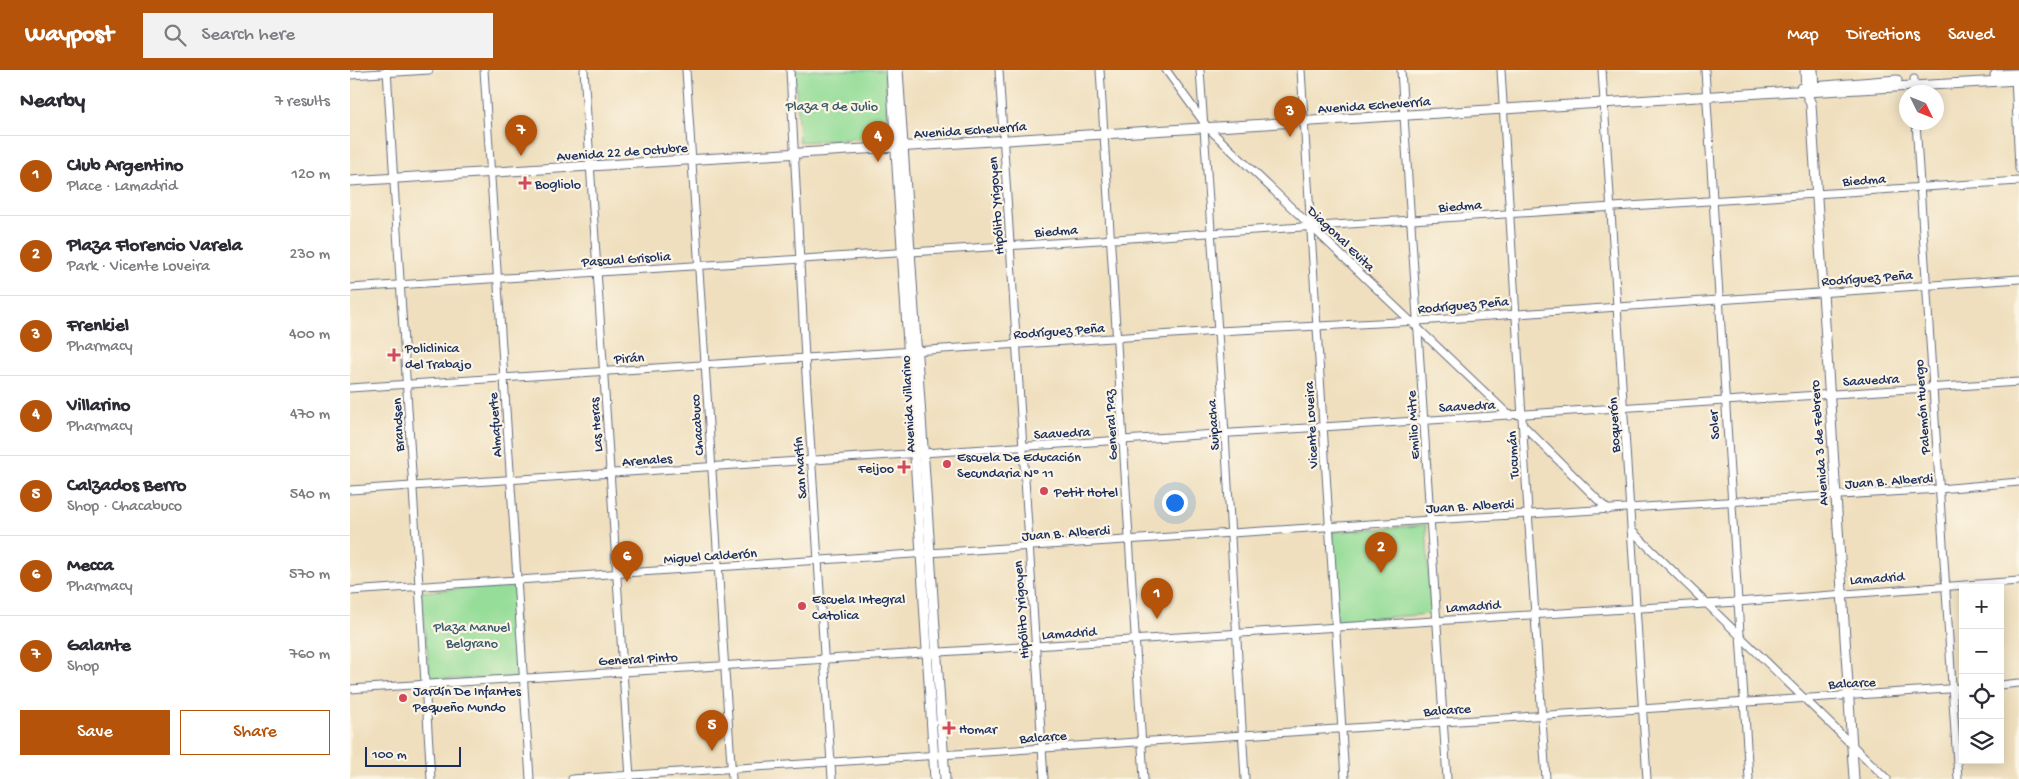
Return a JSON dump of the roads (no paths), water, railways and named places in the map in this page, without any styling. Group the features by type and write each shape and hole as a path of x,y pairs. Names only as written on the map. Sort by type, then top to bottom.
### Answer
{"main road":[{"path":"891,70 900,147"},
{"path":"898,70 900,147"},
{"name":"Avenida 3 de Febrero","path":"1805,70 1810,89"},
{"name":"Avenida 3 de Febrero","path":"1813,70 1810,104 1847,696 1854,779"},
{"name":"Avenida Echeverría","path":"1923,85 2016,75"},
{"name":"Avenida Echeverría","path":"900,147 1205,126 1503,110 1810,89 1899,86"},
{"name":"Avenida 22 de Octubre","path":"350,181 900,147"},
{"name":"Avenida Villarino","path":"900,147 933,653 945,779"},
{"name":"Avenida Villarino","path":"933,653 935,779"}],"street":[{"path":"350,75 387,71 429,70"},
{"name":"Almafuerte","path":"484,70 530,779"},
{"name":"Las Heras","path":"584,70 630,777"},
{"name":"Chacabuco","path":"686,70 732,779"},
{"name":"San Martín","path":"790,70 799,260 832,779"},
{"name":"Hipólito Yrigoyen","path":"999,70 1044,779"},
{"name":"General Paz","path":"1100,70 1112,239 1144,779"},
{"name":"Diagonal Evita","path":"1166,70 1205,126 1416,324 1510,416"},
{"name":"Suipacha","path":"1200,70 1225,434 1245,779"},
{"name":"Vicente Loveira","path":"1301,70 1345,779"},
{"name":"Emilio Mitre","path":"1401,70 1447,779"},
{"name":"Tucumán","path":"1501,70 1517,312 1527,515 1546,779"},
{"name":"Boquerón","path":"1602,70 1644,708 1647,779"},
{"name":"Soler","path":"1705,70 1748,779"},
{"name":"Brandsen","path":"387,71 430,779"},
{"path":"2016,75 2019,169"},
{"name":"Palemón Huergo","path":"1917,130 1958,779"},
{"name":"Biedma","path":"907,253 2019,181"},
{"name":"Pascual Grisolia","path":"350,288 907,253"},
{"name":"Rodríguez Peña","path":"914,352 1218,331 1316,326 1416,324 1517,312 2019,279"},
{"name":"Pirán","path":"350,388 914,352"},
{"name":"Saavedra","path":"920,453 1510,416 1624,406 2019,382"},
{"path":"1523,425 1608,510"},
{"name":"Arenales","path":"350,490 920,453"},
{"name":"Juan B. Alberdi","path":"927,554 1328,526 1836,496 2019,482"},
{"path":"1631,530 1887,779"},
{"name":"Miguel Calderón","path":"350,591 927,554"},
{"name":"Lamadrid","path":"933,653 1737,602 1842,592 2019,581"},
{"name":"General Pinto","path":"350,689 933,653"},
{"path":"2004,685 2019,683"},
{"name":"Balcarce","path":"572,779 630,777 731,768 1959,688"}],"place":[{"name":"Frenkiel","path":"1290,137"},
{"name":"Galante","path":"521,156"},
{"name":"Villarino","path":"878,162"},
{"name":"Bogliolo","path":"525,183"},
{"name":"Policlinica del Trabajo","path":"394,355"},
{"name":"Escuela De Educación Secundaria Nº 11","path":"947,464"},
{"name":"Feijoo","path":"904,467"},
{"name":"Petit Hotel","path":"1044,491"},
{"name":"Plaza Florencio Varela","path":"1381,573"},
{"name":"Mecca","path":"627,582"},
{"name":"Escuela Integral Catolica","path":"802,606"},
{"name":"Club Argentino","path":"1157,619"},
{"name":"Jardín De Infantes Pequeño Mundo","path":"403,698"},
{"name":"Homar","path":"949,728"},
{"name":"Calzados Berro","path":"712,751"}],"park label":[{"name":"Plaza 9 de Julio","path":"832,105"},
{"name":"Plaza Manuel Belgrano","path":"472,634"}]}
